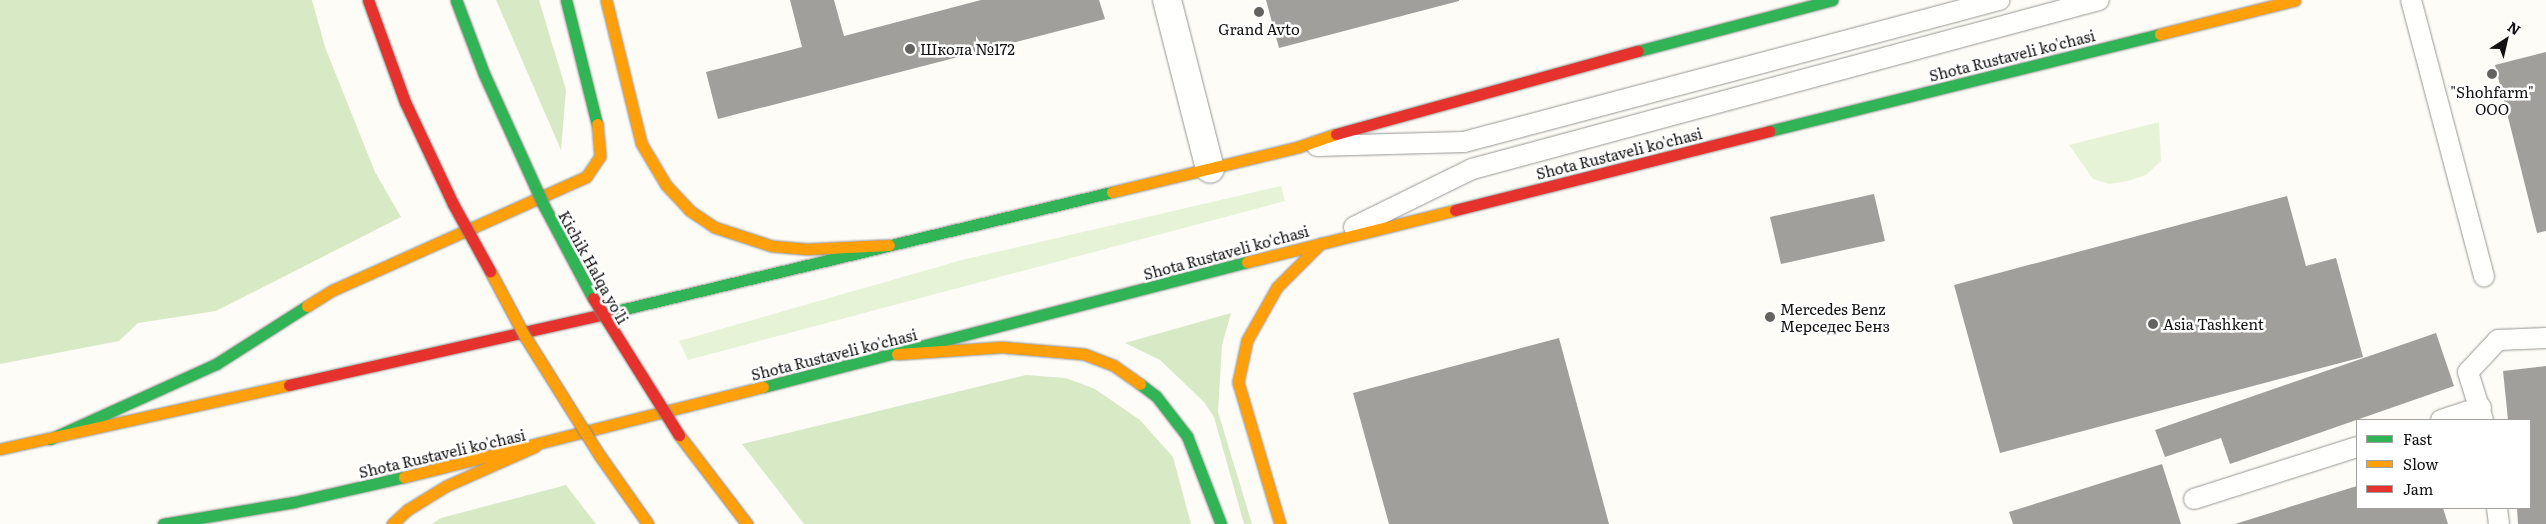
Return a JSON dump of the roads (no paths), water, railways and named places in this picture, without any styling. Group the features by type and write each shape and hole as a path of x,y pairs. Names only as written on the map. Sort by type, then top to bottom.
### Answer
{"main road":[{"path":"368,0 404,102 453,204 524,335 600,456 648,524"},
{"name":"Kichik Halqa yo'li","path":"456,0 484,74 544,206 602,315 665,416 748,524"},
{"path":"50,439 216,364 333,290 586,177 600,156 601,140 566,0"},
{"path":"606,0 641,143 666,186 689,210 714,227 772,246 807,248 889,245"},
{"path":"0,449 473,345 1210,169 1298,147 1374,121 1832,0"},
{"name":"Shota Rustaveli ko'chasi","path":"163,524 294,502 536,446 898,354 1321,243 2295,0"},
{"path":"1280,524 1238,382 1247,340 1277,287 1321,243"},
{"path":"898,354 1002,347 1084,354 1112,365 1156,396 1187,436 1221,524"},
{"path":"392,524 406,510 446,486 536,446"}],"street":[{"path":"1167,0 1210,169"}],"lane":[{"path":"1298,147 1464,142 1999,0"},
{"path":"1321,243 1472,169 2099,0"},
{"path":"2411,0 2484,276"},
{"path":"2449,419 2482,414 2468,372 2498,340 2546,338"},
{"path":"2194,499 2356,447"},
{"path":"2496,509 2499,524"}],"place":[{"name":"Grand Avto","path":"1259,12"},
{"name":"Школа №172","path":"910,49"},
{"name":"\"Shohfarm\" OOO","path":"2492,74"},
{"name":"Mercedes Benz Мерседес Бенз","path":"1770,317"},
{"name":"Asia Tashkent","path":"2153,324"}]}
